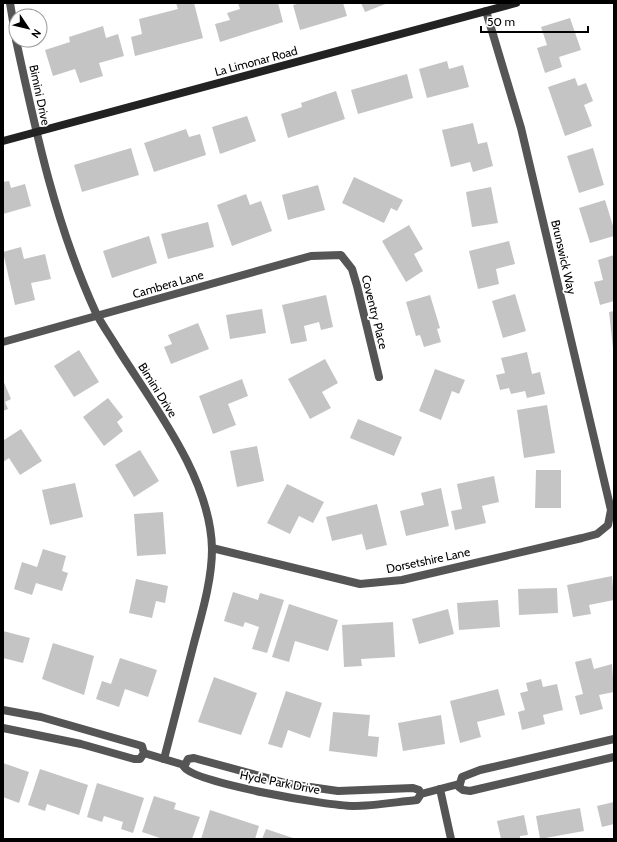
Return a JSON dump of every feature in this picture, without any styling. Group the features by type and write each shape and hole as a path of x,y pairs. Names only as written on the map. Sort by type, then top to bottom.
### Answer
{"street":[{"name":"La Limonar Road","path":"3,141 516,3"},
{"name":"Brunswick Way","path":"486,11 521,128 611,510"},
{"name":"Bimini Drive","path":"18,48 36,132 66,238 80,276 98,316 182,452 197,481 206,512 212,548 209,574 201,614 164,759"},
{"name":"Cambera Lane","path":"3,342 311,256 341,255"},
{"name":"Coventry Place","path":"341,255 352,269 379,377"},
{"name":"Dorsetshire Lane","path":"212,548 360,584 402,580 597,534 608,525 611,510"},
{"name":"Hyde Park Drive","path":"3,710 41,717 142,746 144,748 144,753 184,765 189,772 226,784 299,800 353,806 417,800 421,794 459,784 462,777 480,770 614,739"},
{"path":"3,728 81,744 134,759 140,759 144,753"},
{"path":"459,784 459,787 463,790 470,790 614,757"},
{"name":"Hyde Park Drive","path":"184,765 188,759 194,758 289,784 338,791 416,788 421,794"},
{"path":"440,789 451,839"}],"building":[{"path":"176,3 194,3 203,38 135,56 131,37 142,34 139,19 178,9"},
{"path":"238,3 278,3 283,22 220,42 215,24 230,20 227,13 240,9"},
{"path":"300,3 343,3 347,16 300,30 293,5"},
{"path":"361,3 388,3 365,12"},
{"path":"570,18 581,50 559,57 562,67 545,73 537,48 547,45 541,27"},
{"path":"103,26 106,38 118,34 124,56 99,63 103,76 80,83 75,69 53,76 45,50 70,42 69,37"},
{"path":"447,61 449,69 463,65 469,87 427,98 419,69"},
{"path":"407,74 413,98 358,114 351,90"},
{"path":"575,78 578,86 586,83 593,101 584,105 592,126 565,136 548,87"},
{"path":"336,91 345,119 288,138 281,114 302,107 301,103"},
{"path":"247,116 256,141 220,154 212,127"},
{"path":"473,123 478,144 487,142 493,166 473,172 470,162 451,167 442,130"},
{"path":"186,129 189,137 200,134 206,155 154,172 144,143"},
{"path":"131,148 139,175 82,192 74,165"},
{"path":"593,148 604,185 579,193 567,156"},
{"path":"354,177 403,200 397,211 391,208 384,223 342,203"},
{"path":"9,181 11,188 25,184 31,206 3,214 3,182"},
{"path":"318,185 325,210 288,220 282,195"},
{"path":"491,187 498,223 472,227 466,192"},
{"path":"246,194 250,205 261,201 272,231 232,246 217,205"},
{"path":"605,200 614,229 614,236 590,243 579,208"},
{"path":"208,222 214,247 168,259 161,234"},
{"path":"409,225 423,249 414,254 423,271 406,282 382,241"},
{"path":"149,236 157,263 112,278 103,251"},
{"path":"509,241 515,264 496,269 499,284 478,289 469,251"},
{"path":"21,247 24,259 45,254 51,279 31,283 35,300 15,305 3,252"},
{"path":"614,255 614,301 600,305 594,282 603,280 598,260"},
{"path":"515,294 526,331 503,338 492,301"},
{"path":"326,295 333,327 321,330 319,322 304,326 307,341 291,344 282,305"},
{"path":"430,295 440,328 437,329 441,342 424,347 420,335 416,336 406,302"},
{"path":"262,309 266,333 230,339 226,315"},
{"path":"614,311 614,348 613,348 609,312"},
{"path":"198,323 209,349 171,364 164,347 172,344 168,335"},
{"path":"79,350 99,382 74,397 54,366"},
{"path":"527,352 532,374 540,372 545,394 527,398 525,391 511,394 509,388 500,390 496,375 505,373 501,358"},
{"path":"325,359 338,383 322,392 331,408 310,419 288,379"},
{"path":"435,369 465,380 459,394 452,391 441,420 419,411"},
{"path":"242,379 248,396 228,404 236,425 213,434 199,396"},
{"path":"3,380 11,399 5,402 8,409 3,411"},
{"path":"108,398 123,417 117,422 123,431 104,446 83,417"},
{"path":"547,405 555,453 524,458 517,410"},
{"path":"358,419 402,437 394,456 350,438"},
{"path":"21,429 42,461 20,475 9,458 3,462 3,438 4,440"},
{"path":"257,446 264,481 237,487 230,451"},
{"path":"140,450 159,481 134,497 115,465"},
{"path":"536,470 561,470 561,508 535,508"},
{"path":"494,476 499,502 482,506 486,523 455,530 451,511 462,509 457,484"},
{"path":"75,483 83,517 50,525 42,490"},
{"path":"287,484 324,502 313,523 299,516 290,534 267,523"},
{"path":"441,488 449,526 406,536 400,511 424,505 421,493"},
{"path":"377,504 387,545 366,550 362,534 332,541 326,517"},
{"path":"163,512 166,554 137,556 134,514"},
{"path":"43,549 66,556 62,571 68,573 62,591 36,583 32,595 14,589 22,562 37,567"},
{"path":"612,576 614,600 589,605 591,614 573,617 567,585"},
{"path":"136,579 168,586 165,603 156,601 152,618 129,613"},
{"path":"557,588 558,613 519,615 518,589"},
{"path":"233,592 258,600 260,593 284,600 267,653 252,649 259,627 245,622 243,627 224,621"},
{"path":"498,600 500,627 459,630 457,603"},
{"path":"289,604 338,620 328,651 295,641 289,662 272,657"},
{"path":"448,609 454,634 419,644 412,619"},
{"path":"393,622 395,657 361,659 362,666 344,667 342,625"},
{"path":"3,631 30,638 23,663 3,658"},
{"path":"53,643 94,656 84,695 42,679"},
{"path":"120,658 157,670 148,697 125,689 119,707 96,699 102,681 111,684"},
{"path":"591,658 594,669 612,664 614,692 599,695 603,709 580,715 575,696 583,694 575,662"},
{"path":"214,677 257,693 241,735 198,722"},
{"path":"541,679 543,687 557,684 563,710 543,715 545,724 522,730 518,712 525,710 520,693 528,691 526,683"},
{"path":"498,689 505,715 477,722 481,737 460,743 450,701"},
{"path":"286,691 322,703 310,738 288,730 282,748 268,744"},
{"path":"333,712 370,715 368,736 379,737 377,757 329,751"},
{"path":"441,715 445,744 403,751 398,723"},
{"path":"3,763 29,772 19,803 3,797"},
{"path":"40,769 88,785 79,815 47,804 45,811 28,805"},
{"path":"97,783 144,798 133,833 121,829 123,822 104,816 102,822 87,817"},
{"path":"154,796 176,803 174,809 200,817 192,839 163,839 142,832"},
{"path":"614,802 614,824 602,827 597,806"},
{"path":"580,808 584,831 540,839 536,816"},
{"path":"210,810 259,826 255,839 201,839"},
{"path":"524,815 528,835 520,836 520,839 501,839 497,821"},
{"path":"266,829 296,839 262,839"}]}
